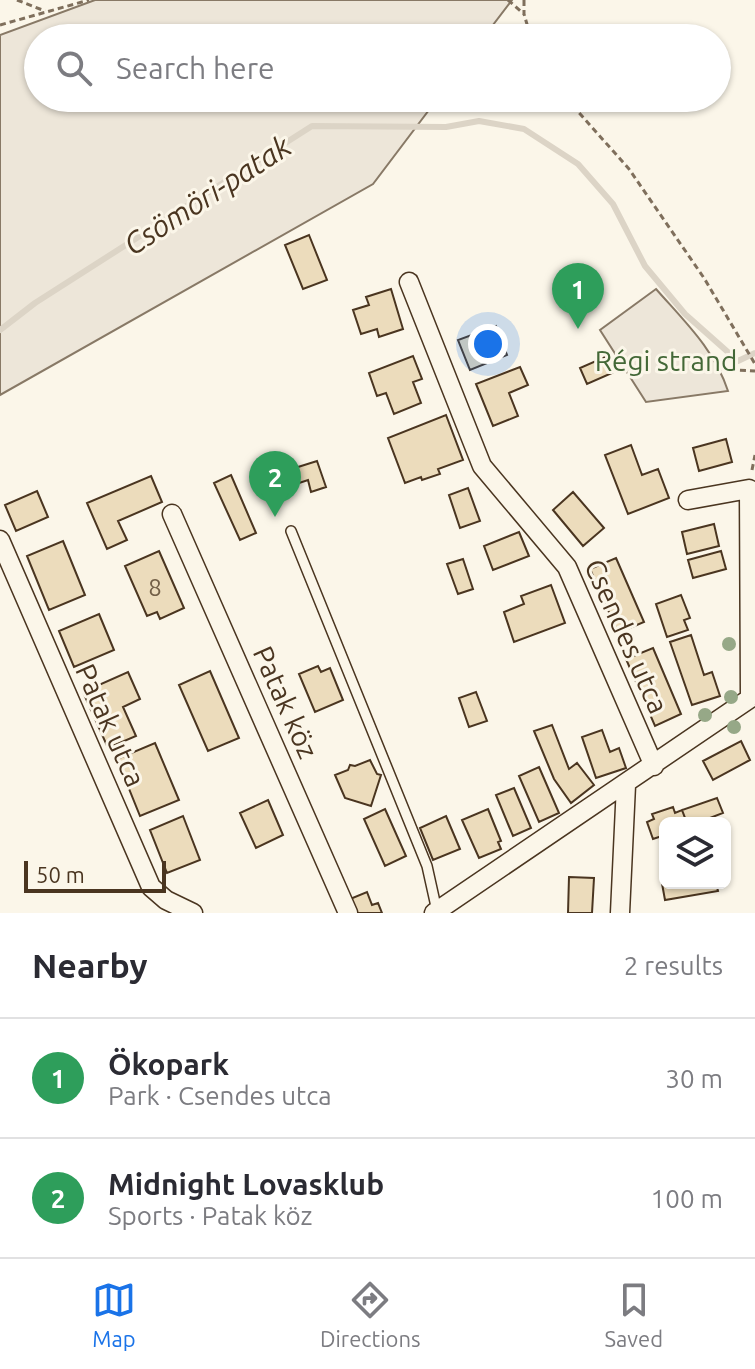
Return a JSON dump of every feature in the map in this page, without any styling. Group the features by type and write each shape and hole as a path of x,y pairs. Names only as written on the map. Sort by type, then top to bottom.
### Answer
{"street":[{"name":"Csendes utca","path":"409,282 482,466 567,567 654,766"},
{"path":"435,912 654,766 752,696 749,489 688,500"},
{"name":"Patak köz","path":"172,514 348,913"},
{"name":"Patak utca","path":"0,540 151,887 166,900 193,913"},
{"path":"620,913 626,785"}],"lane":[{"path":"291,531 427,866 435,912"}],"path":[{"path":"17,0 45,11"},
{"path":"0,25 89,0"},
{"path":"508,0 524,14"},
{"path":"524,0 527,24"},
{"path":"578,112 629,169 704,278 755,364"},
{"path":"720,369 755,371"}],"green space":[{"path":"95,0 512,0 494,24 30,24"},
{"path":"24,26 24,112 427,112 373,184 0,395 0,35"},
{"name":"Régi strand","path":"656,289 707,349 728,391 646,402 600,330"}],"building":[{"path":"309,235 327,280 303,289 285,245"},
{"path":"391,289 403,329 379,337 377,329 361,334 353,310 369,305 366,297"},
{"path":"496,326 507,355 470,370 458,340"},
{"path":"413,356 422,379 413,382 421,403 394,414 386,393 377,396 369,373"},
{"path":"605,357 612,373 587,384 580,368"},
{"path":"520,367 528,385 509,393 518,416 493,426 476,384"},
{"path":"446,415 463,460 438,469 440,474 405,483 388,438"},
{"path":"726,439 732,462 699,471 693,448"},
{"path":"631,445 642,475 658,469 669,498 628,514 605,455"},
{"path":"317,461 326,487 311,492 308,480 284,488 279,473"},
{"path":"231,475 256,533 240,540 214,483"},
{"path":"151,476 162,502 118,521 127,540 107,549 87,503"},
{"path":"468,488 480,521 460,528 449,495"},
{"path":"37,491 48,517 16,531 5,505"},
{"path":"573,492 604,528 583,546 553,510"},
{"path":"714,524 719,546 687,554 682,532"},
{"path":"519,532 529,556 493,570 484,546"},
{"path":"63,541 85,595 49,610 27,556"},
{"path":"159,551 184,608 160,619 157,612 147,616 125,566"},
{"path":"721,551 726,569 693,578 688,560"},
{"path":"616,558 644,622 618,633 590,569"},
{"path":"463,559 473,589 458,594 447,564"},
{"path":"551,585 565,623 514,642 504,612 524,604 521,596"},
{"path":"681,595 690,618 684,620 688,630 667,637 656,604"},
{"path":"99,614 114,650 74,667 59,631"},
{"path":"691,635 704,675 712,672 720,696 692,705 670,642"},
{"path":"653,648 681,714 655,726 626,659"},
{"path":"318,666 321,672 330,668 343,700 315,712 299,674"},
{"path":"210,671 239,738 208,751 179,685"},
{"path":"128,672 140,699 123,707 136,736 108,748 83,692"},
{"path":"476,692 487,721 469,727 459,698"},
{"path":"552,725 569,769 577,763 594,785 571,803 554,779 534,731"},
{"path":"602,730 610,752 619,748 626,768 596,778 582,737"},
{"path":"741,741 750,760 713,780 703,761"},
{"path":"155,743 179,800 140,816 117,759"},
{"path":"370,760 377,774 381,775 371,806 345,798 335,775 348,770 350,765"},
{"path":"539,767 559,813 539,822 519,776"},
{"path":"514,788 531,828 513,836 496,795"},
{"path":"717,798 723,813 713,817 685,817 682,810"},
{"path":"268,800 283,835 256,848 240,813"},
{"path":"673,807 675,813 682,810 685,817 659,817 659,837 653,839 647,822 654,819 652,814"},
{"path":"385,809 406,856 385,866 364,819"},
{"path":"488,809 501,841 498,842 501,849 479,858 462,820"},
{"path":"183,816 200,860 167,873 150,830"},
{"path":"446,816 460,849 433,860 420,828"},
{"path":"569,877 594,878 592,913 568,913"},
{"path":"663,889 718,891 665,900"},
{"path":"367,892 372,905 378,903 382,913 356,913 350,899"}],"waterway":[{"name":"Csömöri-patak","path":"0,330 35,303 312,126 446,127 479,121 524,129 578,164 613,204 645,266 685,314 738,361 755,353"}],"place":[{"name":"Ökopark","path":"578,329"},
{"name":"Midnight Lovasklub","path":"275,517"}]}
